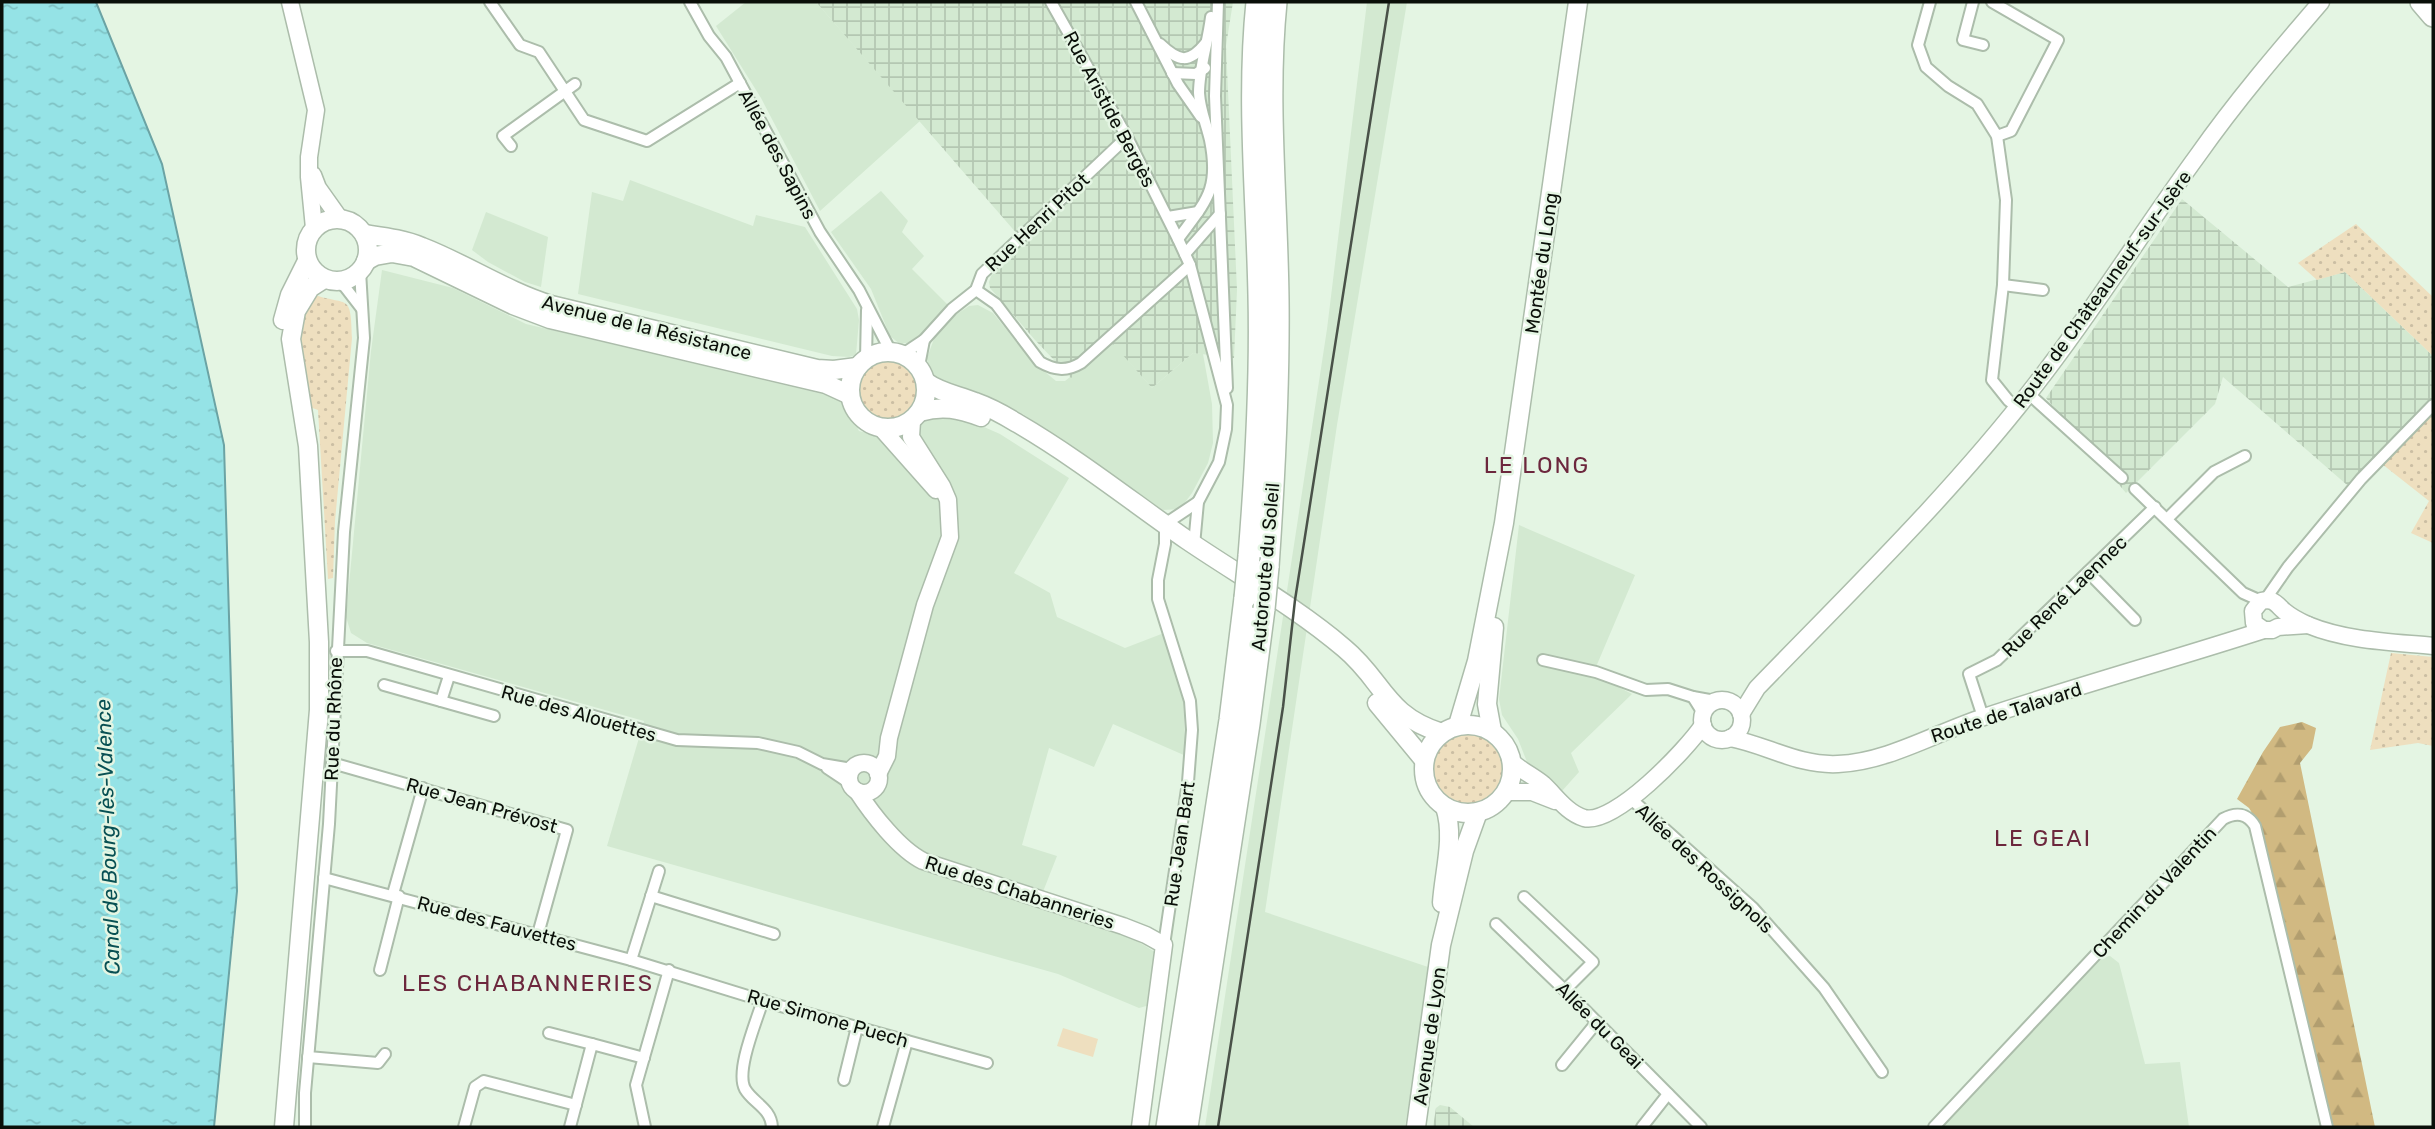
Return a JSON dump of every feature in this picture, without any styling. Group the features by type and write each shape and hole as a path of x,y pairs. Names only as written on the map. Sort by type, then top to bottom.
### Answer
{"highway":[{"name":"Autoroute du Soleil","path":"1186,1127 1249,724 1255,603 1249,556 1258,386 1259,299 1252,106 1257,2"},
{"name":"Autoroute du Soleil","path":"1167,1127 1230,720 1255,603 1268,567 1277,401 1278,302 1271,105 1276,2"},
{"path":"2421,2 2433,16"}],"main road":[{"name":"Montée du Long","path":"1492,731 1487,695 1504,523 1578,2"},
{"path":"284,1127 319,710 319,642 308,446 291,339 296,311 310,288 353,276 363,266 367,243 364,234 355,225 340,219 326,220 314,228 305,247 307,261 317,274 331,280"},
{"name":"Avenue de la Résistance","path":"364,234 422,246 519,293 551,305 817,369 834,370 862,363"},
{"name":"Avenue de la Résistance","path":"363,266 375,256 392,253 414,257 513,306 550,319 825,384 850,395"},
{"path":"307,261 290,295 281,339 310,500"},
{"path":"1165,524 1115,498 985,419 952,408 932,408 897,428 881,428 869,423 858,414 850,395 850,385 862,363 874,354 897,353 938,390 977,402 1018,424 1121,491 1334,640 1359,660 1388,701 1413,722 1450,729"},
{"path":"916,416 926,398 922,374"},
{"name":"Montée du Long","path":"1450,729 1477,661 1504,523"},
{"path":"1334,640 1363,685 1424,760"},
{"path":"1470,724 1492,731 1506,745 1512,762 1510,783 1506,792 1499,801 1478,812 1466,813 1445,807 1431,794 1427,785 1424,760 1430,745 1450,729 1470,724"},
{"name":"Avenue de Lyon","path":"1441,945 1442,896 1449,847 1445,807"},
{"name":"Avenue de Lyon","path":"1416,1127 1441,945 1464,851 1478,812"}],"street":[{"path":"290,2 316,110 309,166 314,228"},
{"path":"490,2 520,45 539,52 584,120 647,141 740,83"},
{"name":"Allée des Sapins","path":"690,2 709,36 726,57 820,232 897,353"},
{"name":"Rue Aristide Bergès","path":"1051,2 1127,137 1178,239 1187,260 1227,405"},
{"path":"1136,2 1172,72 1201,117 1210,142 1212,189 1206,203 1178,239"},
{"path":"1201,117 1199,90 1216,2"},
{"path":"1162,565 1174,547 1193,543 1198,502 1219,462 1226,429 1215,96 1216,2"},
{"path":"1930,2 1918,45 1926,67 1948,86 1977,104 1997,136 2006,200 2003,285 1992,380 2018,408"},
{"path":"1973,2 1964,40 1983,45"},
{"path":"1992,2 2058,40 2011,131 1997,136"},
{"name":"Route de Châteauneuf-sur-Isère","path":"1741,718 1757,688 1960,476 2018,408 2199,152 2247,89 2320,2"},
{"path":"1154,39 1172,55 1184,59 1202,71 1215,96"},
{"path":"1184,59 1192,58 1208,41"},
{"path":"1172,72 1185,75 1202,71 1216,54"},
{"path":"511,146 503,136 575,84"},
{"name":"Rue Henri Pitot","path":"897,353 924,340 952,309 976,290 982,274 1127,137"},
{"path":"309,166 318,188 340,219"},
{"path":"1168,217 1198,212"},
{"path":"976,290 996,304 1040,362 1050,368 1071,369 1081,363 1187,260 1220,214"},
{"name":"Rue du Rhône","path":"305,1127 308,1058 332,763 344,532 364,338 363,266"},
{"path":"331,280 345,287 364,311"},
{"path":"2003,285 2043,290"},
{"path":"862,363 867,307"},
{"path":"922,374 924,340"},
{"path":"2029,394 2122,478"},
{"path":"2266,607 2282,622 2271,628 2258,627 2266,607 2280,579 2361,479 2433,405"},
{"path":"863,778 887,756 889,738 925,605 950,537 949,509 943,486 911,437 916,416"},
{"path":"881,428 949,509"},
{"path":"2167,519 2214,472 2245,456"},
{"path":"2135,489 2243,593 2266,607 2308,625 2367,640 2433,646"},
{"path":"1165,524 1198,502"},
{"name":"Rue René Laennec","path":"1983,717 1969,674 1997,660 2155,507"},
{"name":"Rue Jean Bart","path":"1140,1127 1188,782 1192,730 1190,701 1158,599 1165,524"},
{"path":"2088,572 2135,620"},
{"path":"2234,640 2266,607"},
{"name":"Route de Talavard","path":"1722,738 1808,762 1852,762 1895,750 1983,717 2271,628 2308,625"},
{"name":"Rue des Alouettes","path":"336,651 367,651 677,740 758,743 798,752 822,764 863,778"},
{"path":"1544,660 1596,672 1646,690 1668,689 1693,697 1734,704 1741,718 1740,729 1681,754"},
{"path":"441,701 449,676"},
{"path":"384,685 494,716"},
{"name":"Route de Châteauneuf-sur-Isère","path":"1722,701 1757,688"},
{"path":"1693,697 1703,719 1722,738"},
{"path":"1512,762 1541,783 1575,814 1592,819 1609,815 1681,754 1708,706 1722,701"},
{"name":"Route de Talavard","path":"1741,718 1776,753"},
{"name":"Rue Jean Prévost","path":"332,763 567,830 538,934"},
{"name":"Rue des Chabanneries","path":"863,778 868,807 910,854 923,861 1123,926 1164,945"},
{"path":"380,970 424,788"},
{"path":"1506,792 1532,792 1564,805"},
{"name":"Allée des Rossignols","path":"1630,798 1753,908 1824,988 1882,1072"},
{"name":"Chemin du Valentin","path":"1934,1127 2223,819 2242,814 2250,818 2255,826 2327,1127"},
{"path":"631,960 659,871"},
{"name":"Rue des Fauvettes","path":"324,878 396,895 669,970"},
{"path":"651,896 774,934"},
{"path":"1524,897 1593,962 1565,990"},
{"name":"Allée du Geai","path":"1496,925 1702,1127"},
{"path":"645,1127 636,1086 669,970"},
{"name":"Rue Simone Puech","path":"669,970 763,1000 987,1063"},
{"path":"763,1000 741,1080 746,1091 768,1113 772,1127"},
{"path":"1562,1065 1597,1022"},
{"path":"844,1080 857,1027"},
{"path":"549,1033 643,1058"},
{"path":"883,1127 907,1041"},
{"path":"570,1127 592,1044"},
{"path":"308,1058 377,1063 385,1054"},
{"path":"464,1127 475,1087 484,1081 576,1105"},
{"path":"1642,1127 1668,1094"}],"shaded area":[{"path":"746,2 816,2 920,121 820,211 761,98 716,26"},
{"path":"816,2 1233,2 1226,46 1237,290 1234,358 1193,353 1152,388 1113,344 1071,378 990,288 991,276 1024,242"},
{"path":"1367,2 1407,2 1337,425 1265,912 1431,968 1405,1127 1205,1127 1327,329"},
{"path":"630,180 753,226 756,215 805,227 857,309 859,320 856,355 832,356 578,294 592,192 623,201"},
{"path":"881,191 908,221 902,232 924,256 912,269 949,306 912,342 900,344 890,336 871,289 831,232"},
{"path":"2182,199 2288,287 2345,272 2433,356 2433,400 2347,485 2223,377 2215,404 2126,493 2046,398"},
{"path":"486,212 548,237 541,287 525,282 472,250"},
{"path":"2356,224 2433,297 2433,356 2345,272 2317,280 2298,263"},
{"path":"382,270 453,288 526,324 831,396 843,401 859,431 875,435 916,430 925,418 942,414 959,416 1000,434 1069,478 1014,573 1050,593 1057,617 1125,648 1164,633 1183,699 1186,756 1113,724 1094,767 1049,748 1022,845 1057,856 1037,907 1134,939 1158,954 1150,1005 1139,1008 1058,974 607,846 644,721 367,643 351,633 346,617 371,351"},
{"path":"312,294 345,303 350,313 352,338 335,521 333,578 328,579 318,410 307,406 296,337 301,313"},
{"path":"978,305 993,313 1033,362 1056,381 1065,381 1113,343 1152,388 1193,353 1203,354 1212,404 1213,443 1208,463 1180,509 1163,510 1023,414 998,402 937,381 931,375 927,358 935,336 957,314 969,306"},
{"path":"882,361 894,361 909,369 917,384 917,396 909,411 894,419 882,419 867,411 859,396 859,384 867,369"},
{"path":"2433,413 2433,543 2411,533 2429,501 2382,464"},
{"path":"1519,525 1635,575 1593,674 1632,694 1571,753 1579,772 1562,791 1527,762 1518,739 1502,715 1499,699"},
{"path":"2391,653 2433,657 2433,746 2418,743 2370,750"},
{"path":"1467,734 1487,740 1497,750 1503,770 1497,790 1487,800 1467,806 1447,800 1437,790 1431,770 1437,750 1447,740"},
{"path":"2110,956 2119,963 2145,1064 2180,1062 2189,1127 1941,1127 2099,958"},
{"path":"1063,1028 1098,1039 1093,1057 1057,1046"},
{"path":"1440,1105 1450,1107 1474,1127 1433,1127 1436,1108"}],"green space":[{"path":"2302,722 2316,728 2312,748 2300,763 2375,1127 2330,1127 2257,821 2249,808 2237,799 2280,727"}],"water":[{"name":"Canal de Bourg-lès-Valence","path":"2,2 96,2 162,164 224,445 237,891 214,1127 2,1127"}],"railway":[{"path":"1218,1127 1283,707 1295,600 1389,2"}],"district":[{"name":"LE LONG","path":"1537,465"},
{"name":"LE GEAI","path":"2043,838"},
{"name":"LES CHABANNERIES","path":"528,983"}]}
